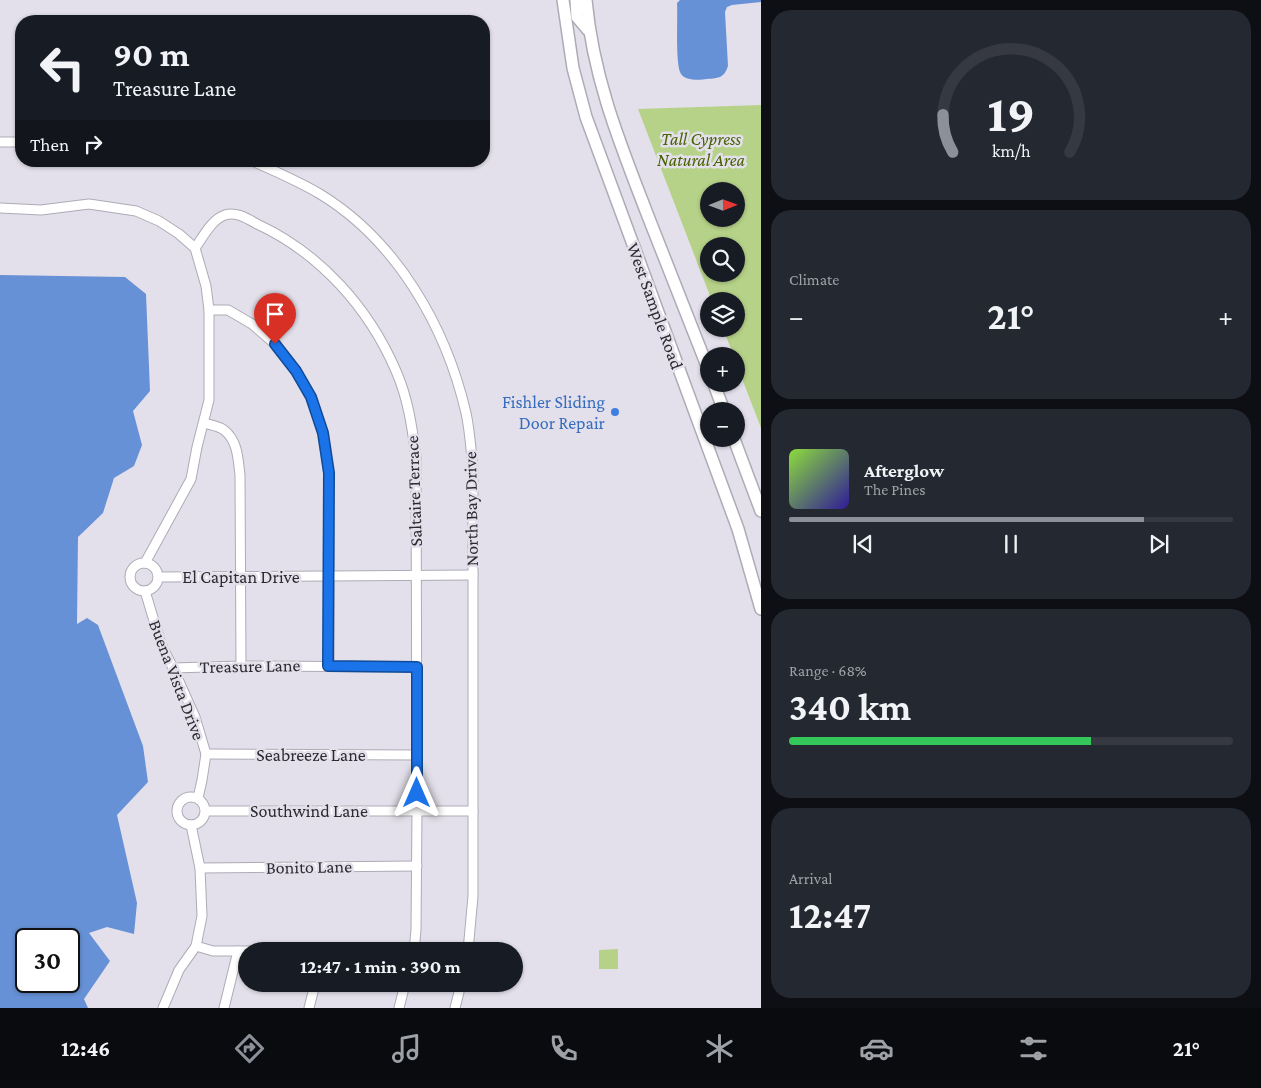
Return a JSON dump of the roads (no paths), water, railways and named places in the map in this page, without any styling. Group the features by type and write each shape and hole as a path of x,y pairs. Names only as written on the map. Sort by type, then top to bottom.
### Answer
{"main road":[{"name":"West Sample Road","path":"563,0 573,68 586,116 738,528 761,609"},
{"path":"576,0 577,17 588,30"},
{"name":"West Sample Road","path":"586,0 588,30 596,68 615,130 700,348"},
{"path":"737,447 761,511"}],"street":[{"path":"0,142 15,142"},
{"name":"North Bay Drive","path":"267,167 286,175 312,190 353,218 383,248 411,284 434,320 454,368 466,414 473,469 472,896 469,942"},
{"path":"0,208 41,210 89,204 136,211 159,220 195,248 202,266 209,310 209,400 191,478 145,563"},
{"name":"Saltaire Terrace","path":"195,248 216,220 226,214 238,215 288,240 316,262 340,285 361,310 380,338 409,406 416,456 417,866 415,942"},
{"path":"209,310 228,310 252,324 275,344 296,371 311,397 323,433 329,473 328,666"},
{"path":"204,423 223,429 233,441 237,455 240,475 241,666"},
{"path":"145,563 156,569 158,577 156,585 149,591 140,591 133,586 130,577 136,565 145,563"},
{"name":"El Capitan Drive","path":"158,577 473,575"},
{"name":"Buena Vista Drive","path":"145,591 161,644 195,717 206,754 198,798"},
{"name":"Treasure Lane","path":"173,668 241,666 417,667"},
{"name":"Seabreeze Lane","path":"206,754 417,755"},
{"path":"188,797 198,798 203,803 206,811 200,823 187,825 178,815 178,806 188,797"},
{"name":"Southwind Lane","path":"206,811 417,812 472,810"},
{"path":"163,1008 178,970 196,946 202,916 200,868 191,825"},
{"name":"Bonito Lane","path":"200,868 417,866"},
{"path":"196,946 213,951 238,951 224,1008"},
{"path":"309,1008 313,992"},
{"path":"399,1008 404,992"},
{"path":"455,1008 459,992"}],"water":[{"path":"680,0 761,0 761,2 727,7 725,12 728,66 721,77 693,80 681,74 677,40 677,3"},
{"path":"0,275 125,277 146,294 150,391 133,411 142,445 134,466 114,478 103,513 78,537 77,624 87,618 98,625 143,746 148,782 117,815 137,903 134,934 107,927 89,933 110,961 84,999 88,1008 0,1008"}],"place":[{"name":"Fishler Sliding Door Repair","path":"615,412"}],"park label":[{"name":"Tall Cypress Natural Area","path":"701,149"}]}
